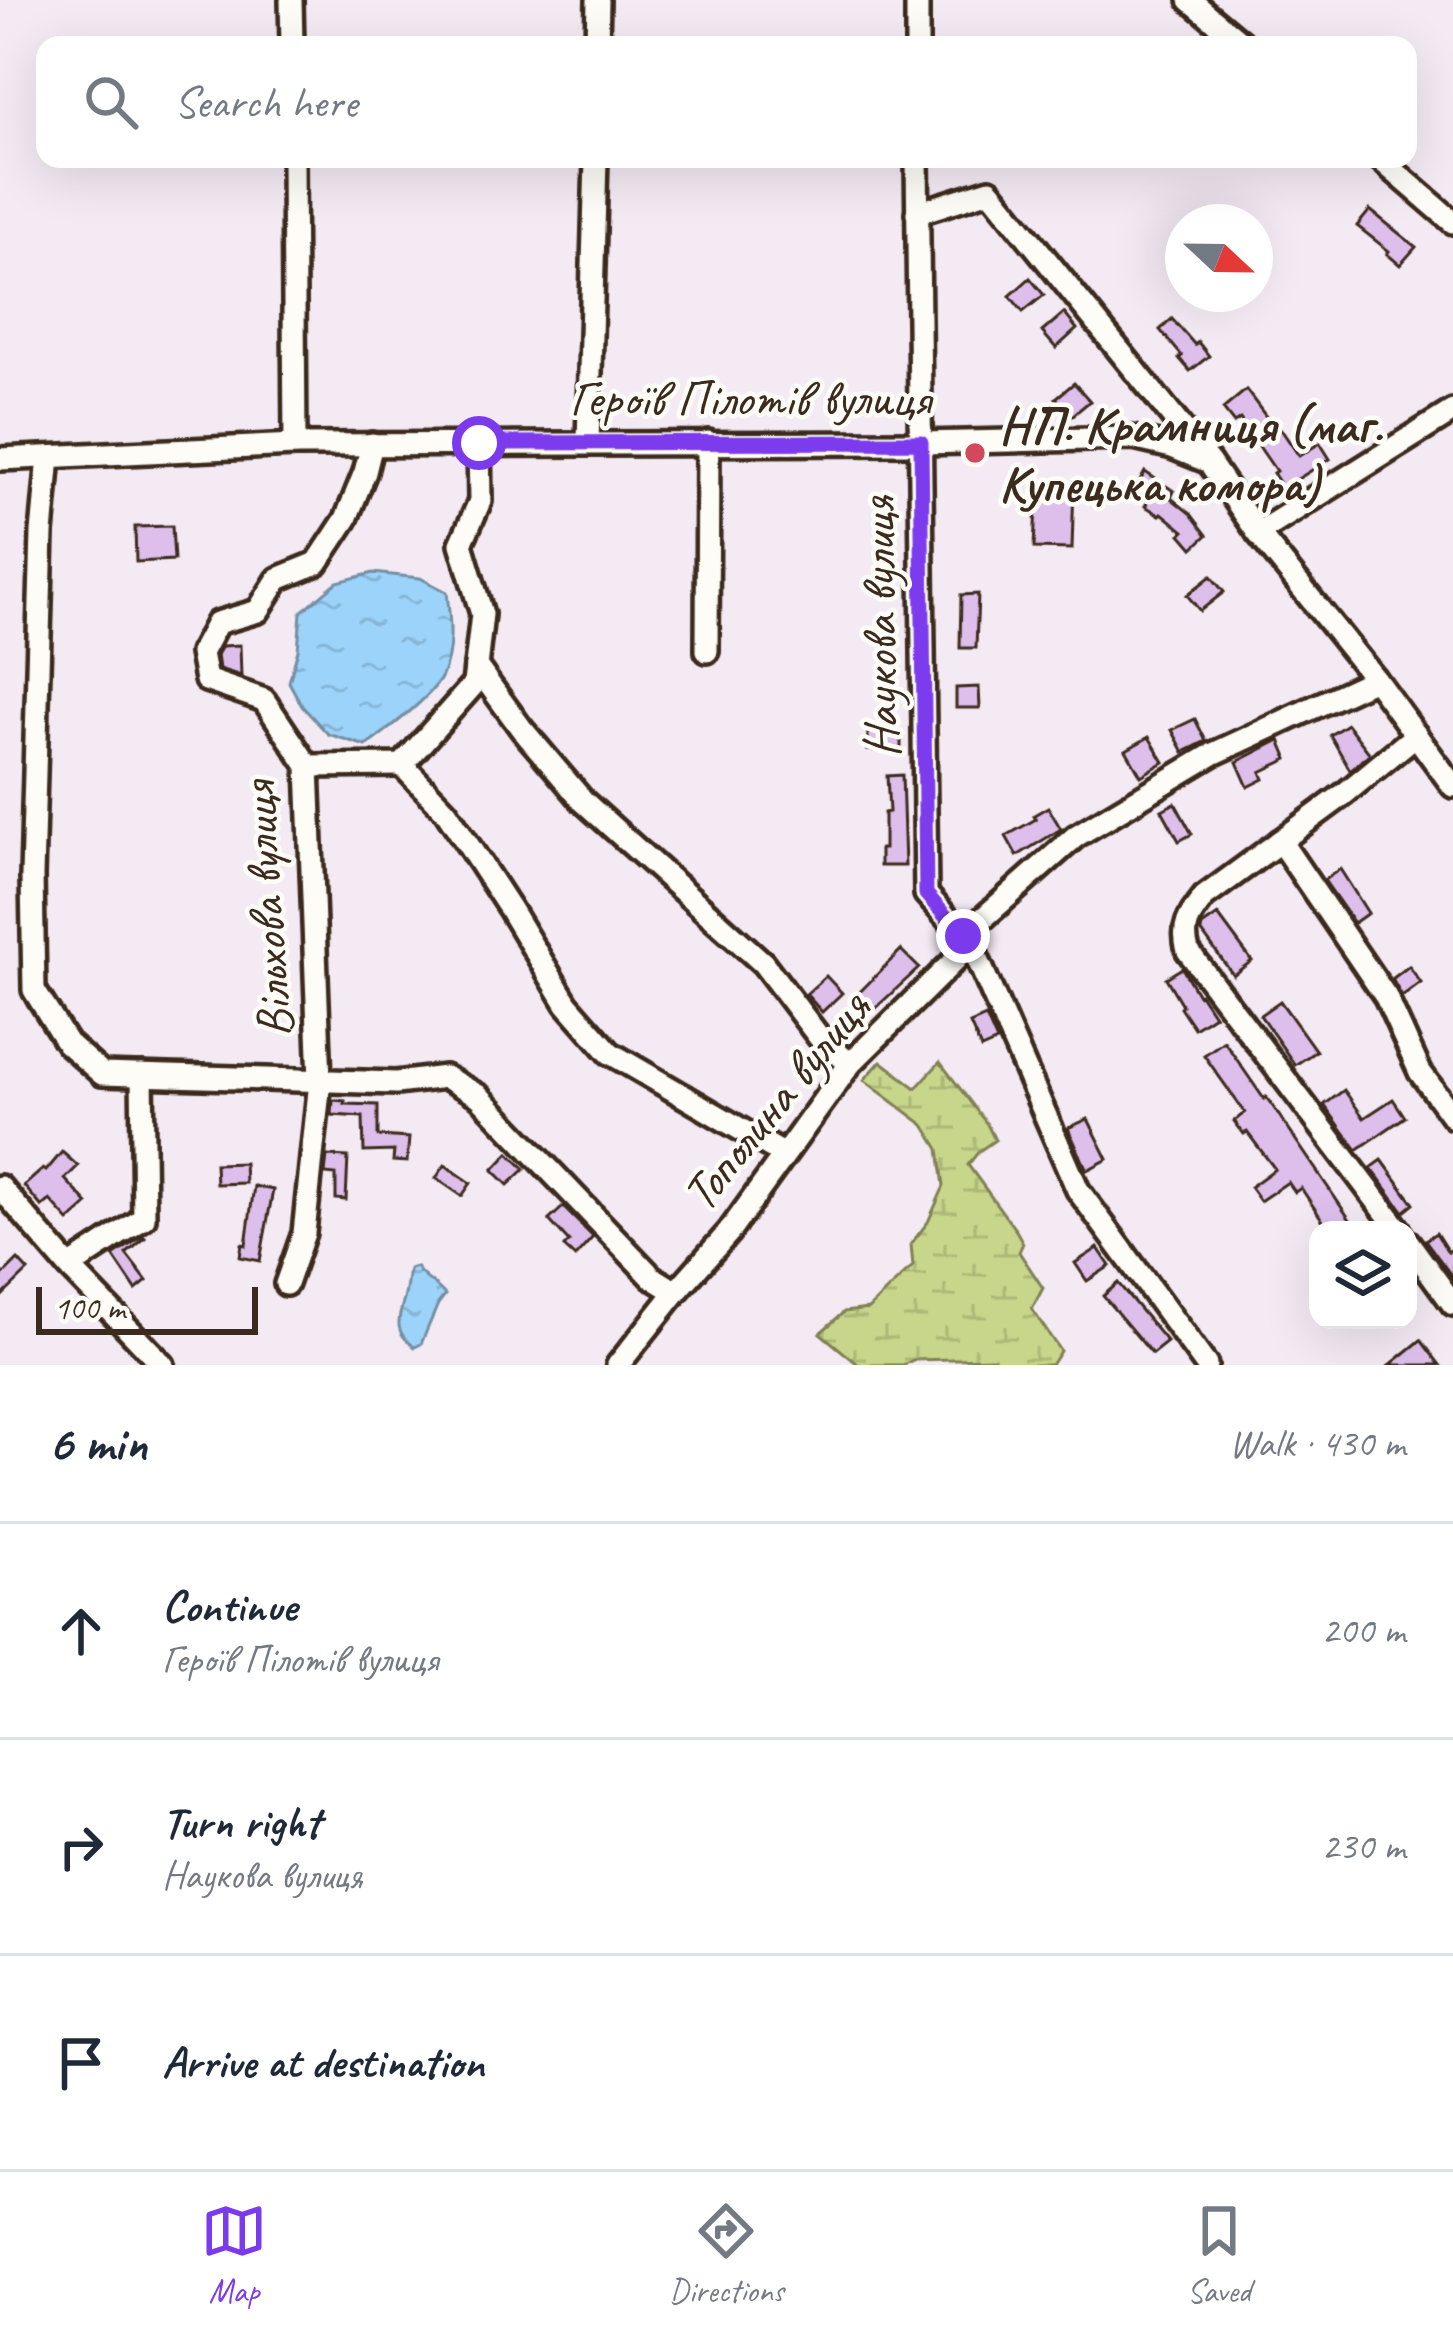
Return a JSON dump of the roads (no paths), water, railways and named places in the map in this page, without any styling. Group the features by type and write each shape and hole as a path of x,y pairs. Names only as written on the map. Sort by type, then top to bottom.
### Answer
{"street":[{"path":"291,0 292,36"},
{"path":"597,36 598,0"},
{"path":"917,0 917,36"},
{"path":"1190,0 1233,36"},
{"path":"293,168 295,445"},
{"path":"588,442 596,168"},
{"name":"Наукова вулиця","path":"917,168 926,894 972,946 1078,1190 1206,1365"},
{"path":"1390,168 1453,222"},
{"path":"917,213 990,190 1209,462 1453,786"},
{"path":"1258,532 1453,411"},
{"name":"Героїв Пілотів вулиця","path":"0,459 295,445 1133,438 1209,462"},
{"path":"707,442 707,651"},
{"path":"402,765 474,684 482,614 461,544 480,501 479,443"},
{"name":"Вільхова вулиця","path":"286,1284 304,1233 320,1081 308,766 264,700 206,680 201,653 217,622 258,611 278,579 317,563 346,519 372,444"},
{"path":"49,457 42,533 32,853 34,990 68,1043 102,1074 396,1083 445,1077 479,1096 652,1277 676,1292"},
{"path":"476,666 520,728 583,801 763,963 819,1037 850,1064"},
{"name":"Тополина вулиця","path":"618,1365 729,1232 850,1064 957,958 963,936 1076,836 1213,754 1375,679"},
{"path":"1392,1221 1188,951 1184,936 1188,917 1204,897 1416,735"},
{"path":"308,766 402,765 446,811 567,1004 610,1053 783,1154"},
{"path":"1280,842 1386,998 1420,1072 1453,1118"},
{"path":"69,1267 144,1218 142,1075"},
{"path":"0,1187 163,1365"},
{"path":"1417,1254 1453,1304"}],"water":[{"path":"373,573 420,578 447,592 450,635 446,666 437,684 366,746 328,734 302,706 289,682 301,612 337,582"},
{"path":"416,1267 445,1295 421,1344 415,1347 402,1334 399,1321 409,1269"}],"place":[{"name":"НП. Крамниця (маг. Купецька комора)","path":"975,453"}]}
